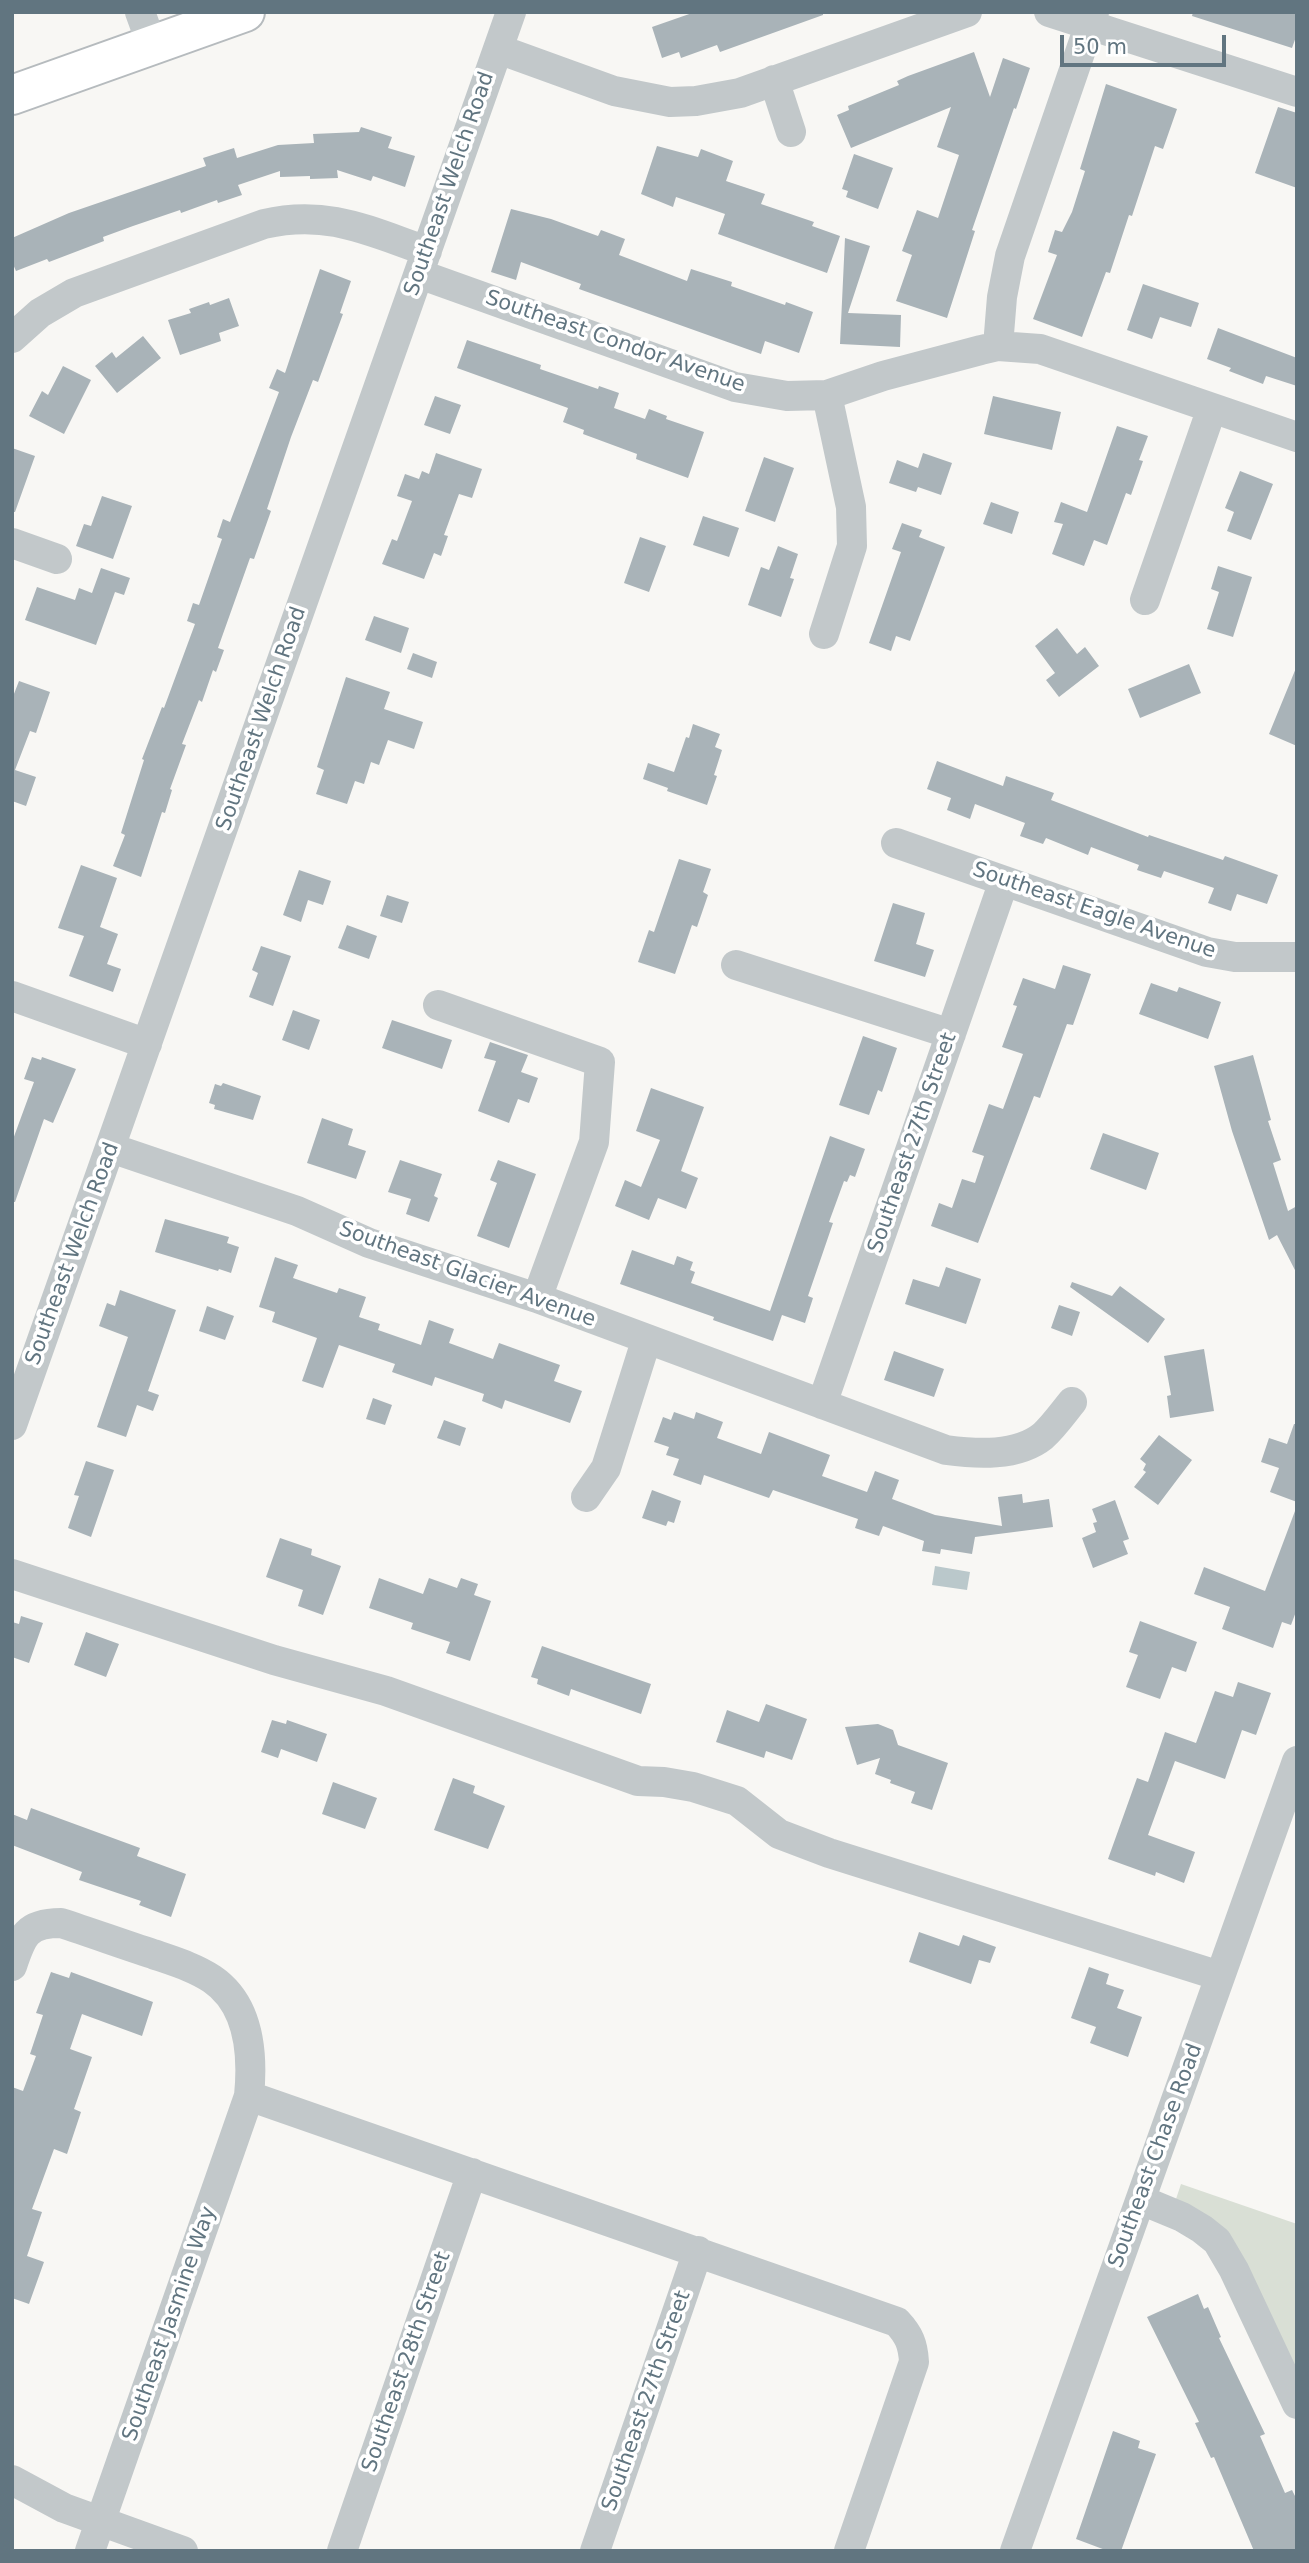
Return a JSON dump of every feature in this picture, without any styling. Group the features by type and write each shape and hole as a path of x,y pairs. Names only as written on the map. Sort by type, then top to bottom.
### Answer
{"main road":[{"path":"12,95 146,29 245,12"}],"street":[{"name":"Southeast Welch Road","path":"12,1425 511,12"},
{"path":"498,49 614,91 670,102 696,102 724,97 967,12"},
{"path":"1049,12 1092,19 1297,92"},
{"path":"998,346 1002,297 1010,256 1092,19"},
{"path":"774,80 791,132"},
{"name":"Southeast Condor Avenue","path":"12,338 40,313 74,293 264,224 286,218 306,217 347,223 423,262 735,387 787,396 827,395 883,376 998,346 1040,349 1297,437"},
{"path":"824,634 852,546 851,507 827,395"},
{"path":"1145,600 1212,408"},
{"path":"12,543 57,559"},
{"name":"Southeast Eagle Avenue","path":"896,843 1207,952 1235,957 1297,957"},
{"name":"Southeast 27th Street","path":"822,1404 1004,881"},
{"path":"736,965 951,1034"},
{"path":"12,996 147,1044"},
{"path":"438,1004 600,1062 594,1142 537,1298"},
{"name":"Southeast Glacier Avenue","path":"111,1148 297,1211 369,1243 537,1298 646,1341 946,1450 996,1452 1020,1447 1042,1437 1073,1402"},
{"path":"586,1497 606,1468 646,1341"},
{"path":"12,1574 274,1660 386,1691 638,1781 693,1787 737,1801 779,1833 829,1853 1220,1976"},
{"name":"Southeast Chase Road","path":"1016,2551 1297,1760"},
{"name":"Southeast Jasmine Way","path":"12,1966 21,1941 30,1930 39,1924 61,1923 172,1961 214,1980 228,1995 239,2012 251,2052 249,2096 90,2551"},
{"path":"249,2096 897,2322 908,2334 914,2347 914,2362 849,2551"},
{"name":"Southeast 28th Street","path":"342,2551 472,2174"},
{"path":"1141,2200 1182,2217 1202,2228 1217,2241 1234,2270 1297,2404"},
{"name":"Southeast 27th Street","path":"596,2551 698,2251"},
{"path":"12,2480 64,2508 183,2551"}],"shaded area":[{"path":"935,1566 970,1572 967,1590 932,1585"},
{"path":"1181,2184 1297,2224 1297,2375 1175,2202"}],"building":[{"path":"695,12 823,12 823,15 720,52 717,45 681,58 679,52 662,58 652,27"},
{"path":"1193,12 1297,12 1297,34 1292,48 1192,16"},
{"path":"974,52 990,97 1003,58 1030,68 972,230 975,231 947,318 896,301 912,255 902,251 917,210 938,218 959,155 937,147 951,107 851,148 837,115 849,110 848,106 899,85 897,81"},
{"path":"1106,84 1177,109 1163,149 1155,146 1132,216 1129,215 1110,273 1106,272 1082,337 1033,319 1057,255 1048,252 1055,230 1062,232 1072,212 1085,171 1080,169"},
{"path":"1278,107 1297,113 1297,188 1255,173"},
{"path":"361,127 392,137 388,148 415,156 405,187 373,176 371,181 337,170 338,178 310,179 310,176 280,177 280,171 238,185 242,195 218,203 217,200 181,213 180,210 133,226 103,237 104,241 49,262 47,259 16,271 12,262 12,238 69,213 206,166 203,158 234,148 237,158 278,145 314,143 313,134 359,132"},
{"path":"657,146 698,157 701,149 733,161 726,181 765,194 761,204 814,222 812,226 840,236 827,273 718,234 725,214 676,197 673,207 641,194"},
{"path":"854,154 893,168 878,209 846,197 848,191 842,189"},
{"path":"511,209 551,219 598,236 601,230 625,239 619,255 687,281 691,269 732,282 731,286 813,312 799,353 765,341 761,354 579,289 581,284 521,262 516,280 491,272"},
{"path":"845,238 870,246 848,313 901,315 900,347 840,344"},
{"path":"320,269 351,281 340,313 343,314 318,382 313,380 291,437 267,509 271,511 254,559 250,558 218,648 224,650 216,672 213,670 202,702 199,700 182,744 186,745 141,877 113,866 125,835 121,833 144,760 142,759 195,624 187,621 193,603 199,605 222,539 217,537 223,519 230,522 279,392 269,388 277,369 285,373"},
{"path":"1143,284 1199,303 1191,327 1160,317 1152,339 1127,330"},
{"path":"229,298 239,326 219,333 221,341 180,355 168,320 191,313 189,309"},
{"path":"1218,328 1297,358 1297,386 1266,376 1263,384 1207,359"},
{"path":"143,336 161,358 117,393 95,366 112,352 116,358"},
{"path":"467,340 541,365 540,369 598,389 599,386 619,393 614,408 645,419 649,409 667,416 666,419 704,432 688,478 636,459 637,454 583,434 584,430 563,422 568,408 457,368"},
{"path":"63,366 91,380 64,434 29,416 42,391 48,395"},
{"path":"435,396 461,405 450,434 424,425"},
{"path":"993,396 1061,412 1052,450 984,434"},
{"path":"1117,426 1148,436 1139,460 1143,461 1131,495 1126,493 1107,545 1094,540 1084,566 1052,554 1063,524 1054,522 1061,502 1087,512"},
{"path":"12,448 35,456 15,512 12,512"},
{"path":"436,453 482,469 472,498 459,494 444,535 448,536 441,556 434,553 424,579 382,564 392,539 397,541 412,501 397,496 405,474 419,479 422,471 429,474"},
{"path":"923,453 952,463 941,495 918,487 916,492 889,483 897,460 918,468"},
{"path":"764,457 794,468 775,522 745,511"},
{"path":"1240,471 1273,484 1251,540 1227,531 1234,512 1225,508"},
{"path":"102,496 132,506 113,559 76,546 84,524 91,526"},
{"path":"991,502 1019,512 1012,534 983,524"},
{"path":"703,516 739,528 729,557 693,545"},
{"path":"902,523 922,530 919,537 945,547 910,641 896,636 891,651 869,643 901,552 892,549"},
{"path":"640,537 666,546 649,592 624,583"},
{"path":"778,546 798,554 790,578 794,579 781,617 748,605 761,567 769,570"},
{"path":"1218,566 1252,577 1233,637 1207,629 1219,592 1211,589"},
{"path":"101,568 130,578 124,595 115,592 96,645 25,620 37,587 75,600 79,588 92,593"},
{"path":"374,616 409,628 401,653 365,640"},
{"path":"1057,628 1077,654 1085,647 1099,666 1059,697 1046,680 1055,673 1035,646"},
{"path":"413,653 437,662 432,678 407,669"},
{"path":"1189,664 1201,693 1140,718 1128,689"},
{"path":"1297,668 1297,746 1269,734"},
{"path":"346,677 390,692 384,709 423,722 414,749 388,740 379,765 371,762 364,784 355,781 347,804 316,794 324,770 317,767"},
{"path":"19,681 50,692 36,733 30,731 15,770 36,777 26,806 12,801 12,699"},
{"path":"693,724 720,734 715,747 722,750 707,805 643,779 648,763 674,772"},
{"path":"937,761 1003,786 1006,776 1054,793 1051,800 1148,837 1149,835 1223,860 1225,856 1278,875 1267,904 1237,894 1231,911 1208,903 1214,888 1164,871 1161,878 1137,870 1139,865 1091,847 1088,855 1046,838 1043,844 1020,836 1025,823 975,804 970,819 947,810 951,798 927,789"},
{"path":"679,859 711,869 703,892 708,895 697,927 692,925 675,974 638,962 649,930 654,932"},
{"path":"81,865 117,878 100,927 118,934 107,964 121,969 113,992 69,976 84,936 58,928"},
{"path":"299,870 331,881 323,905 308,900 301,922 283,915"},
{"path":"387,895 409,902 402,923 380,916"},
{"path":"893,903 925,913 916,944 934,950 925,977 874,961"},
{"path":"347,925 377,936 369,959 338,948"},
{"path":"261,946 291,956 273,1006 249,997 258,973 252,970"},
{"path":"1063,965 1091,974 1073,1025 1067,1024 1040,1098 1034,1096 978,1243 931,1226 939,1203 952,1208 962,1179 975,1183 984,1156 972,1152 989,1104 1003,1109 1023,1054 1002,1047 1017,1006 1013,1005 1023,978 1055,989"},
{"path":"1151,983 1177,992 1179,987 1221,1002 1208,1039 1139,1014"},
{"path":"293,1010 320,1020 309,1050 282,1040"},
{"path":"392,1020 452,1040 442,1069 382,1048"},
{"path":"863,1036 897,1048 882,1092 878,1090 869,1115 839,1105"},
{"path":"490,1042 528,1055 521,1072 538,1078 529,1103 518,1099 509,1123 478,1111 496,1061 484,1058"},
{"path":"1253,1055 1271,1120 1268,1121 1281,1160 1273,1163 1288,1211 1297,1206 1297,1274 1277,1235 1269,1240 1232,1131 1214,1066"},
{"path":"32,1057 41,1060 42,1057 76,1069 53,1123 44,1119 15,1202 12,1202 12,1142 34,1082 24,1079"},
{"path":"223,1083 261,1096 253,1120 214,1109 215,1105 209,1103 215,1084 221,1086"},
{"path":"651,1088 704,1107 681,1171 698,1178 686,1209 658,1198 649,1220 615,1206 625,1180 641,1187 660,1140 636,1131"},
{"path":"322,1118 353,1129 348,1145 366,1151 356,1179 307,1163"},
{"path":"1103,1133 1159,1153 1146,1190 1090,1169"},
{"path":"830,1136 865,1149 855,1177 850,1175 847,1182 844,1181 829,1222 833,1223 808,1296 813,1298 805,1323 782,1315 773,1341 620,1284 632,1250 674,1265 677,1256 693,1262 690,1270 695,1272 691,1283 770,1311"},
{"path":"400,1160 442,1174 434,1196 438,1198 429,1222 406,1214 411,1199 388,1192"},
{"path":"498,1160 536,1174 509,1248 477,1236 497,1183 490,1180"},
{"path":"165,1219 229,1237 227,1243 239,1247 231,1273 155,1252"},
{"path":"275,1257 298,1265 293,1278 337,1293 339,1288 366,1297 359,1317 380,1324 378,1330 421,1345 429,1320 454,1329 449,1343 493,1359 499,1343 560,1365 554,1381 582,1391 570,1423 505,1400 502,1409 482,1401 484,1394 435,1377 432,1386 392,1372 395,1364 339,1345 323,1388 302,1381 317,1338 272,1322 275,1312 259,1307"},
{"path":"946,1267 981,1279 966,1324 905,1304 913,1279 939,1287"},
{"path":"1072,1282 1112,1296 1120,1286 1165,1319 1148,1343 1070,1287"},
{"path":"120,1290 176,1310 148,1391 159,1395 153,1411 137,1405 126,1437 97,1427 128,1337 99,1326 107,1303 115,1306"},
{"path":"1059,1305 1080,1312 1072,1336 1051,1328"},
{"path":"207,1306 234,1316 225,1340 199,1331"},
{"path":"1204,1349 1214,1411 1170,1418 1167,1396 1171,1395 1164,1356"},
{"path":"894,1351 944,1369 934,1397 884,1380"},
{"path":"373,1398 392,1405 385,1425 366,1419"},
{"path":"674,1412 694,1419 696,1412 723,1422 717,1438 761,1454 769,1432 830,1455 822,1476 867,1492 875,1471 899,1480 892,1499 935,1515 1002,1526 998,1497 1022,1494 1023,1503 1049,1499 1053,1527 975,1537 972,1554 941,1549 940,1554 922,1551 924,1541 883,1526 879,1536 855,1528 858,1519 773,1490 769,1498 704,1475 701,1485 673,1475 679,1459 666,1455 669,1447 654,1442 663,1417 671,1420"},
{"path":"444,1420 466,1428 460,1446 437,1438"},
{"path":"1294,1424 1297,1424 1297,1502 1270,1492 1279,1468 1261,1462 1269,1438 1287,1444"},
{"path":"1159,1435 1192,1460 1158,1505 1134,1487 1146,1472 1143,1470 1146,1464 1140,1459"},
{"path":"86,1461 114,1470 91,1537 68,1528 79,1496 74,1495"},
{"path":"652,1490 681,1501 674,1523 668,1521 666,1526 642,1518"},
{"path":"1115,1500 1129,1539 1123,1541 1128,1554 1093,1568 1082,1538 1096,1532 1093,1523 1097,1522 1092,1509"},
{"path":"1295,1511 1297,1609 1291,1625 1282,1622 1273,1648 1222,1629 1230,1607 1194,1594 1204,1567 1265,1591"},
{"path":"280,1538 312,1549 311,1555 341,1566 323,1615 298,1606 303,1590 266,1577"},
{"path":"379,1578 423,1594 429,1578 457,1588 461,1578 478,1584 474,1595 491,1601 470,1661 446,1653 450,1642 411,1629 413,1623 369,1608"},
{"path":"21,1616 43,1623 29,1663 12,1657 12,1622 19,1624"},
{"path":"1140,1621 1197,1642 1186,1672 1172,1667 1160,1699 1126,1687 1138,1655 1129,1652"},
{"path":"86,1632 119,1644 106,1677 74,1665"},
{"path":"542,1646 651,1684 641,1714 571,1689 569,1696 537,1684 538,1679 531,1677"},
{"path":"1238,1682 1271,1693 1256,1735 1242,1730 1225,1779 1175,1761 1148,1835 1195,1852 1184,1883 1108,1859 1137,1778 1148,1782 1165,1732 1196,1743 1215,1691 1233,1697"},
{"path":"766,1704 807,1719 792,1760 766,1751 764,1758 716,1742 727,1710 759,1722"},
{"path":"272,1720 286,1724 287,1720 327,1734 317,1762 281,1749 278,1758 261,1752"},
{"path":"878,1724 893,1730 898,1745 948,1763 932,1810 911,1803 915,1792 875,1774 880,1758 857,1765 845,1727"},
{"path":"453,1778 475,1786 473,1793 505,1806 488,1849 434,1830"},
{"path":"333,1782 377,1798 365,1829 322,1814"},
{"path":"31,1808 140,1848 137,1856 186,1874 171,1917 139,1905 141,1901 79,1880 82,1872 12,1845 12,1814 27,1820"},
{"path":"919,1932 959,1946 963,1935 996,1947 990,1963 979,1960 971,1984 909,1962"},
{"path":"1089,1967 1109,1974 1106,1984 1124,1990 1117,2008 1142,2017 1128,2057 1090,2043 1096,2027 1071,2018"},
{"path":"51,1972 69,1978 71,1972 153,2002 142,2036 82,2014 70,2049 92,2057 74,2109 81,2112 67,2154 54,2149 32,2209 42,2212 27,2256 44,2262 29,2304 12,2298 12,2087 23,2091 36,2056 30,2054 43,2015 36,2013"},
{"path":"1198,2294 1204,2309 1208,2307 1221,2337 1219,2338 1265,2434 1260,2436 1285,2493 1292,2490 1297,2500 1297,2551 1254,2551 1214,2457 1211,2458 1195,2423 1199,2422 1147,2317"},
{"path":"1113,2431 1140,2441 1138,2448 1156,2454 1121,2551 1108,2551 1076,2539"}]}
